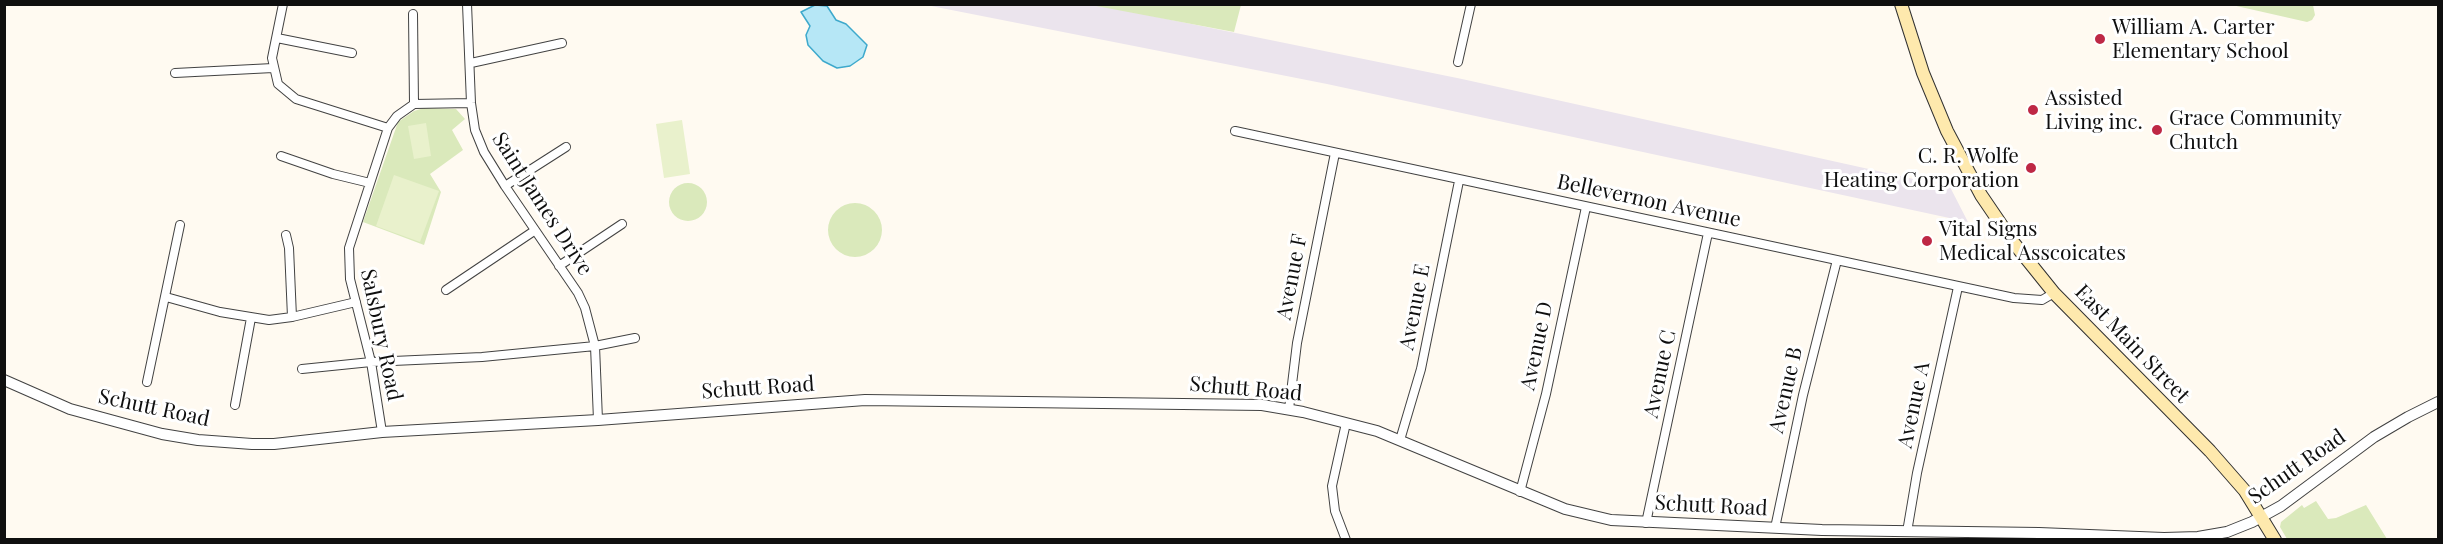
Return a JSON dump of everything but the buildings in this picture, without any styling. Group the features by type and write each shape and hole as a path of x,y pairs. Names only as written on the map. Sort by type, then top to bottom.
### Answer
{"main road":[{"name":"East Main Street","path":"1901,4 1923,73 1947,131 1981,195 2013,242 2054,293 2210,452 2245,491 2275,540"}],"street":[{"path":"283,4 272,58 278,84 296,99 388,128"},
{"name":"Saint James Drive","path":"467,4 471,103 475,130 484,152 505,186 578,293 585,308 595,346 598,420"},
{"path":"1458,62 1471,4"},
{"path":"413,14 414,104 471,103"},
{"path":"277,38 352,52"},
{"path":"471,63 562,43"},
{"path":"176,73 273,68"},
{"name":"Salsbury Road","path":"381,432 371,362 348,263 349,248 388,128 397,116 414,104"},
{"name":"Bellevernon Avenue","path":"1235,131 1958,287 2033,300 2042,300 2054,293"},
{"path":"505,186 566,147"},
{"name":"Avenue F","path":"1289,409 1297,343 1335,153"},
{"path":"281,156 333,174 370,183"},
{"name":"Avenue E","path":"1401,440 1420,369 1460,181"},
{"name":"Avenue D","path":"1520,492 1532,455 1586,207"},
{"path":"559,266 622,224"},
{"path":"147,382 180,225"},
{"path":"446,290 534,231"},
{"name":"Avenue C","path":"1646,523 1708,233"},
{"path":"286,235 289,248 292,317"},
{"name":"Avenue B","path":"1775,528 1803,395 1837,260"},
{"name":"Avenue A","path":"1907,532 1917,473 1958,287"},
{"path":"165,297 251,318 269,320 356,302"},
{"path":"235,405 251,318"},
{"path":"302,369 371,362 482,357 595,346 635,339"},
{"name":"Schutt Road","path":"4,380 70,409 162,434 198,440 273,444 381,432 598,420 865,400 1262,405 1347,423 1401,440 1520,492 1579,514 1611,520 1970,536 2198,537 2227,532 2281,506 2374,437 2439,402"},
{"path":"1346,540 1335,511 1332,486 1347,423"}],"shaded area":[{"path":"926,5 1098,5 1462,79 1950,187 1968,222 1327,84"}],"green space":[{"path":"1241,4 1234,32 1091,5"},
{"path":"2232,5 2313,5 2315,15 2307,22"},
{"path":"424,108 456,109 465,119 452,130 463,150 430,174 441,192 424,245 363,222 398,122 414,111"},
{"path":"682,120 690,174 664,178 656,124"},
{"path":"426,123 431,156 414,159 408,126"},
{"path":"394,175 439,191 420,242 376,226"},
{"path":"688,183 701,189 707,202 701,215 688,221 675,215 669,202 675,189"},
{"path":"855,203 865,205 874,211 880,220 882,230 880,240 874,249 865,255 855,257 845,255 836,249 830,240 828,230 830,220 836,211 845,205"},
{"path":"2316,501 2328,519 2336,518 2366,505 2387,539 2287,539 2280,527 2281,522 2302,505 2304,508"}],"water":[{"path":"815,5 827,6 836,20 846,24 867,45 863,57 850,66 837,68 823,61 808,45 806,35 810,26 801,12"}],"place":[{"name":"William A. Carter Elementary School","path":"2100,39"},
{"name":"Assisted Living inc.","path":"2033,110"},
{"name":"Grace Community Chutch","path":"2157,130"},
{"name":"C. R. Wolfe Heating Corporation","path":"2031,168"},
{"name":"Vital Signs Medical Asscoicates","path":"1927,241"}]}
